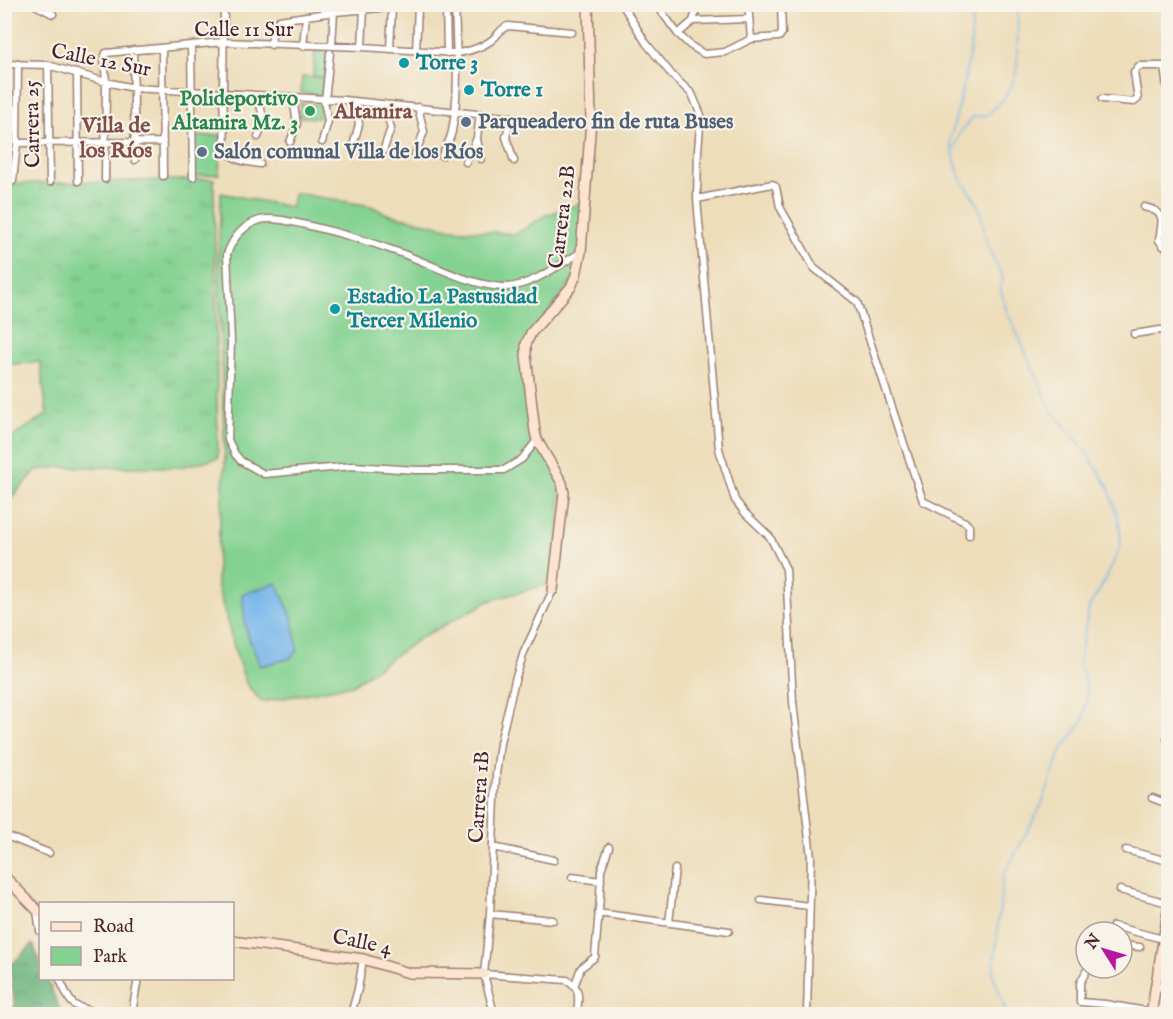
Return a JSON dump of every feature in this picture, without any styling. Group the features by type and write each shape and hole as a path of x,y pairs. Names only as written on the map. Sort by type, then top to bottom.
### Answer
{"street":[{"path":"33,4 53,14"},
{"path":"224,4 225,148 229,155 239,160 260,164"},
{"path":"271,45 273,28 279,20 349,8 429,4"},
{"path":"446,4 447,53"},
{"path":"442,156 452,133 454,112 457,53 454,4"},
{"name":"Carrera 22B","path":"553,590 564,493 562,483 537,440 526,344 531,333 571,287 581,252 591,120 588,4"},
{"path":"622,4 646,43 672,75 692,94 701,115 698,199 719,449 735,500 770,537 786,569 793,702 811,857 807,1014"},
{"path":"656,4 678,34 704,54 725,52 751,39 781,35 781,4"},
{"path":"678,34 693,21 698,4"},
{"path":"748,4 751,39"},
{"path":"416,51 418,6"},
{"path":"390,49 392,7"},
{"path":"362,46 363,9"},
{"path":"333,45 334,12"},
{"path":"303,46 306,16"},
{"path":"693,21 748,19"},
{"name":"Calle 11 Sur","path":"106,82 104,56 108,53 133,50 224,42 362,46 463,53 489,42 507,26 572,32"},
{"path":"191,45 193,177"},
{"path":"162,48 163,176"},
{"path":"133,50 135,160"},
{"path":"322,142 328,121 325,101 330,52"},
{"name":"Calle 12 Sur","path":"4,64 48,65 134,88 354,102 513,117 506,137 513,161"},
{"path":"13,181 17,143 18,64"},
{"name":"Carrera 25","path":"48,65 50,182"},
{"path":"1102,99 1134,102 1138,99 1134,72 1139,66 1166,67 1168,94"},
{"path":"77,72 78,181"},
{"path":"105,179 106,82"},
{"path":"258,96 264,121 258,136"},
{"path":"290,142 297,124 293,98"},
{"path":"352,150 359,124 354,102"},
{"path":"382,154 392,128 384,105"},
{"path":"415,154 424,132 418,107"},
{"path":"480,114 477,138 480,159"},
{"path":"466,162 477,138"},
{"path":"17,143 162,142"},
{"path":"698,199 774,185 780,207 814,268 850,294 857,302 923,501 965,522 969,526 969,535"},
{"path":"1144,207 1160,213 1162,218 1159,240 1163,246 1168,246"},
{"path":"537,440 522,459 504,470 416,470 353,466 264,474 252,468 235,454 228,435 231,341 226,254 242,229 258,221 271,219 324,229 398,252 470,280 504,287 521,285 581,252"},
{"path":"1134,334 1168,331"},
{"name":"Carrera 1B","path":"494,1014 484,974 490,915 496,775 506,713 524,652 553,590"},
{"path":"1152,798 1168,804"},
{"path":"4,835 49,853"},
{"path":"492,847 554,860"},
{"path":"575,984 581,968 595,957 601,870 609,848"},
{"path":"1126,850 1168,861"},
{"path":"669,923 675,869"},
{"path":"4,876 39,911"},
{"path":"572,877 601,880"},
{"path":"1120,890 1168,903"},
{"path":"761,900 809,906"},
{"path":"1082,980 1080,1002 1105,1004 1151,1013 1168,911"},
{"path":"598,913 729,931"},
{"path":"490,915 553,920"},
{"path":"1134,931 1163,939"},
{"name":"Calle 4","path":"234,941 363,958 409,973 484,974"},
{"path":"1134,946 1140,947"},
{"path":"351,1014 363,958"},
{"path":"484,974 567,980 575,984 579,993 577,1014"},
{"path":"60,980 72,1005 99,1014"},
{"path":"137,1014 132,1013 138,980"},
{"path":"1156,986 1168,989"}],"green space":[{"path":"315,51 327,52 325,77 313,76"},
{"path":"302,77 324,78 323,95 301,93"},
{"name":"Polideportivo Altamira Mz. 3","path":"300,103 321,105 319,118 299,117"},
{"path":"221,135 219,174 194,176 194,137"},
{"path":"5,137 10,137 8,184 214,179 218,458 180,467 60,467 37,470 5,504 5,442 47,414 40,362 5,365"},
{"path":"221,193 290,207 295,193 371,206 387,214 452,229 516,234 546,215 586,202 576,275 526,344 535,432 562,483 553,585 545,585 489,601 422,637 352,685 262,702 247,685 237,658 217,584 225,463 218,262"},
{"path":"33,944 39,960 39,980 47,980 62,1014 16,1014 10,966"}],"water":[{"path":"277,583 292,617 298,650 289,659 260,666 246,631 242,594"}],"waterway":[{"path":"972,4 972,36 950,141 959,175 979,206 987,244 1003,278 1000,287 1006,309 1052,411 1084,449 1108,486 1119,521 1121,545 1105,581 1089,607 1079,661 1088,693 1083,721 1062,749 1041,806 1003,876 993,975 1006,1014"},
{"path":"953,152 961,131 973,117 986,116 1003,100 1012,85 1017,70 1018,4"}],"place":[{"name":"Torre 3","path":"404,63"},
{"name":"Torre 1","path":"469,90"},
{"name":"Polideportivo Altamira Mz. 3","path":"310,111"},
{"name":"Parqueadero fin de ruta Buses","path":"466,122"},
{"name":"Salón comunal Villa de los Ríos","path":"202,152"},
{"name":"Estadio La Pastusidad Tercer Milenio","path":"335,309"}],"district":[{"name":"Altamira","path":"373,112"},
{"name":"Villa de los Ríos","path":"116,138"}]}
